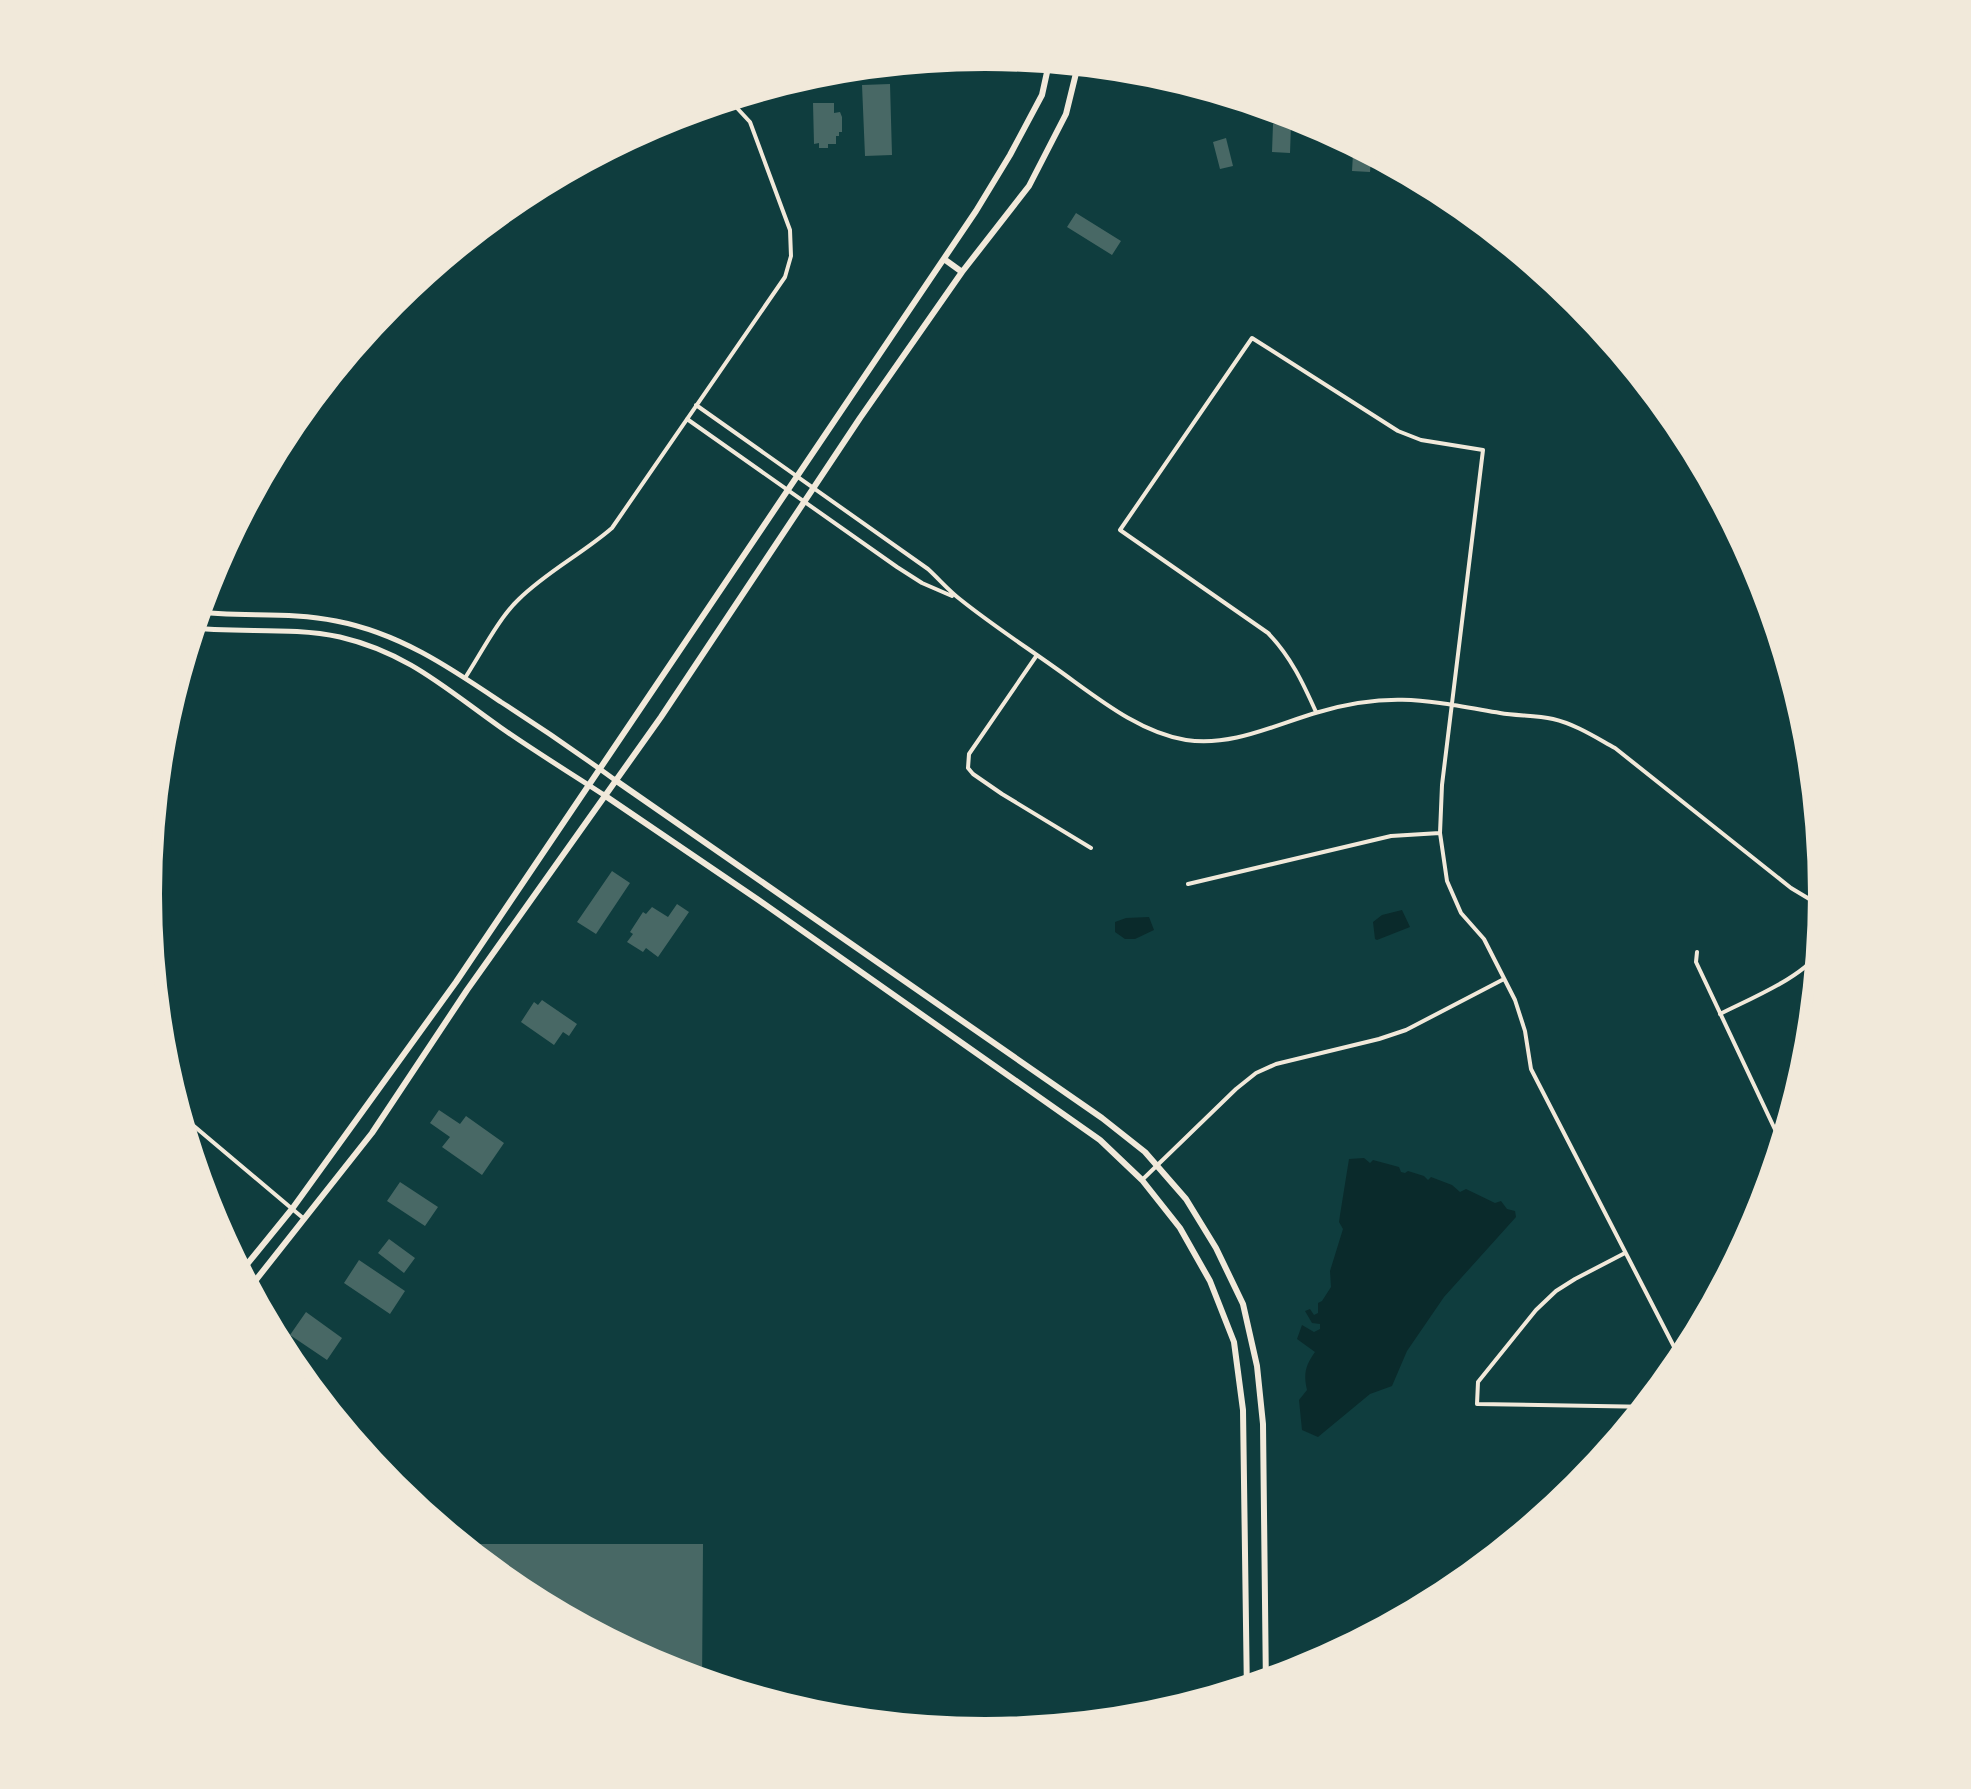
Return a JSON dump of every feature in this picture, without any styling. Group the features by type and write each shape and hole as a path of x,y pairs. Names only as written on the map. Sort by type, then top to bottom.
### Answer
{"main road":[{"path":"245,1266 292,1210 456,982 944,258 1028,122 1042,95 1047,68"},
{"path":"253,1283 372,1133 476,977 661,717 962,272 1029,186 1066,114 1078,71"},
{"path":"944,258 962,272"},
{"path":"615,780 1102,1118 1144,1152 1186,1199 1243,1304 1257,1366 1262,1424 1266,1675"},
{"path":"604,795 1100,1140 1142,1180 1180,1228 1203,1268 1234,1342 1243,1410 1247,1682"},
{"path":"465,968 476,977"},
{"path":"456,982 467,990"}],"street":[{"path":"465,678 514,603 543,577 612,528 785,277 792,256 790,230 750,122 734,104"},
{"path":"1316,712 1296,667 1268,634 1120,530 1252,338 1398,432 1420,440 1483,450 1440,833 1448,881 1460,913 1484,940 1515,1000 1531,1068 1677,1352"},
{"path":"696,405 928,569 957,598 1151,730 1188,740 1228,739 1258,733 1316,712 1380,699 1416,699 1553,719 1615,748 1815,902"},
{"path":"687,419 922,584 957,598"},
{"path":"206,612 308,616 378,632 412,646 465,678 615,780"},
{"path":"259,614 259,630"},
{"path":"200,628 314,632 371,646 438,681 514,737 604,795"},
{"path":"1037,655 968,754 968,768 1002,794 1092,848"},
{"path":"1188,884 1391,836 1440,833"},
{"path":"1697,952 1696,962 1778,1137"},
{"path":"1720,1014 1801,972 1812,962"},
{"path":"1142,1180 1256,1073 1276,1064 1406,1030 1504,979"},
{"path":"188,1121 304,1219"},
{"path":"1625,1253 1574,1279 1536,1310 1478,1382 1477,1404 1638,1407"}],"water":[{"path":"1402,910 1410,927 1375,939 1373,922 1382,915"},
{"path":"1149,917 1154,930 1135,939 1125,939 1115,932 1115,922"},
{"path":"1364,1158 1428,1180 1431,1177 1460,1192 1466,1189 1495,1203 1501,1201 1507,1209 1515,1211 1516,1217 1444,1297 1407,1351 1392,1386 1370,1394 1318,1437 1302,1430 1299,1400 1307,1390 1306,1370 1315,1352 1297,1339 1302,1325 1314,1332 1320,1329 1320,1324 1312,1323 1305,1311 1318,1313 1318,1303 1331,1287 1330,1271 1343,1229 1339,1222 1349,1159"}],"building":[{"path":"890,84 892,155 865,156 862,85"},
{"path":"813,103 834,103 834,113 840,112 842,117 842,132 836,136 836,144 828,144 828,148 814,144"},
{"path":"1273,124 1291,125 1290,153 1272,152"},
{"path":"1226,138 1233,166 1220,169 1213,142"},
{"path":"1353,152 1371,161 1370,172 1352,171"},
{"path":"1076,213 1121,241 1112,255 1067,227"},
{"path":"612,871 630,883 596,934 577,922"},
{"path":"677,904 689,912 658,957 627,942 643,912 646,914 652,907 668,917"},
{"path":"542,1000 577,1024 569,1036 563,1032 554,1045 521,1022 534,1002 538,1005"},
{"path":"439,1110 460,1124 466,1116 504,1143 482,1175 442,1147 450,1137 430,1123"},
{"path":"400,1182 438,1207 425,1226 387,1201"},
{"path":"389,1239 415,1258 404,1273 378,1253"},
{"path":"359,1260 405,1291 390,1314 344,1283"},
{"path":"306,1312 342,1338 327,1360 290,1335"},
{"path":"470,1544 703,1544 702,1674 571,1613"}]}
